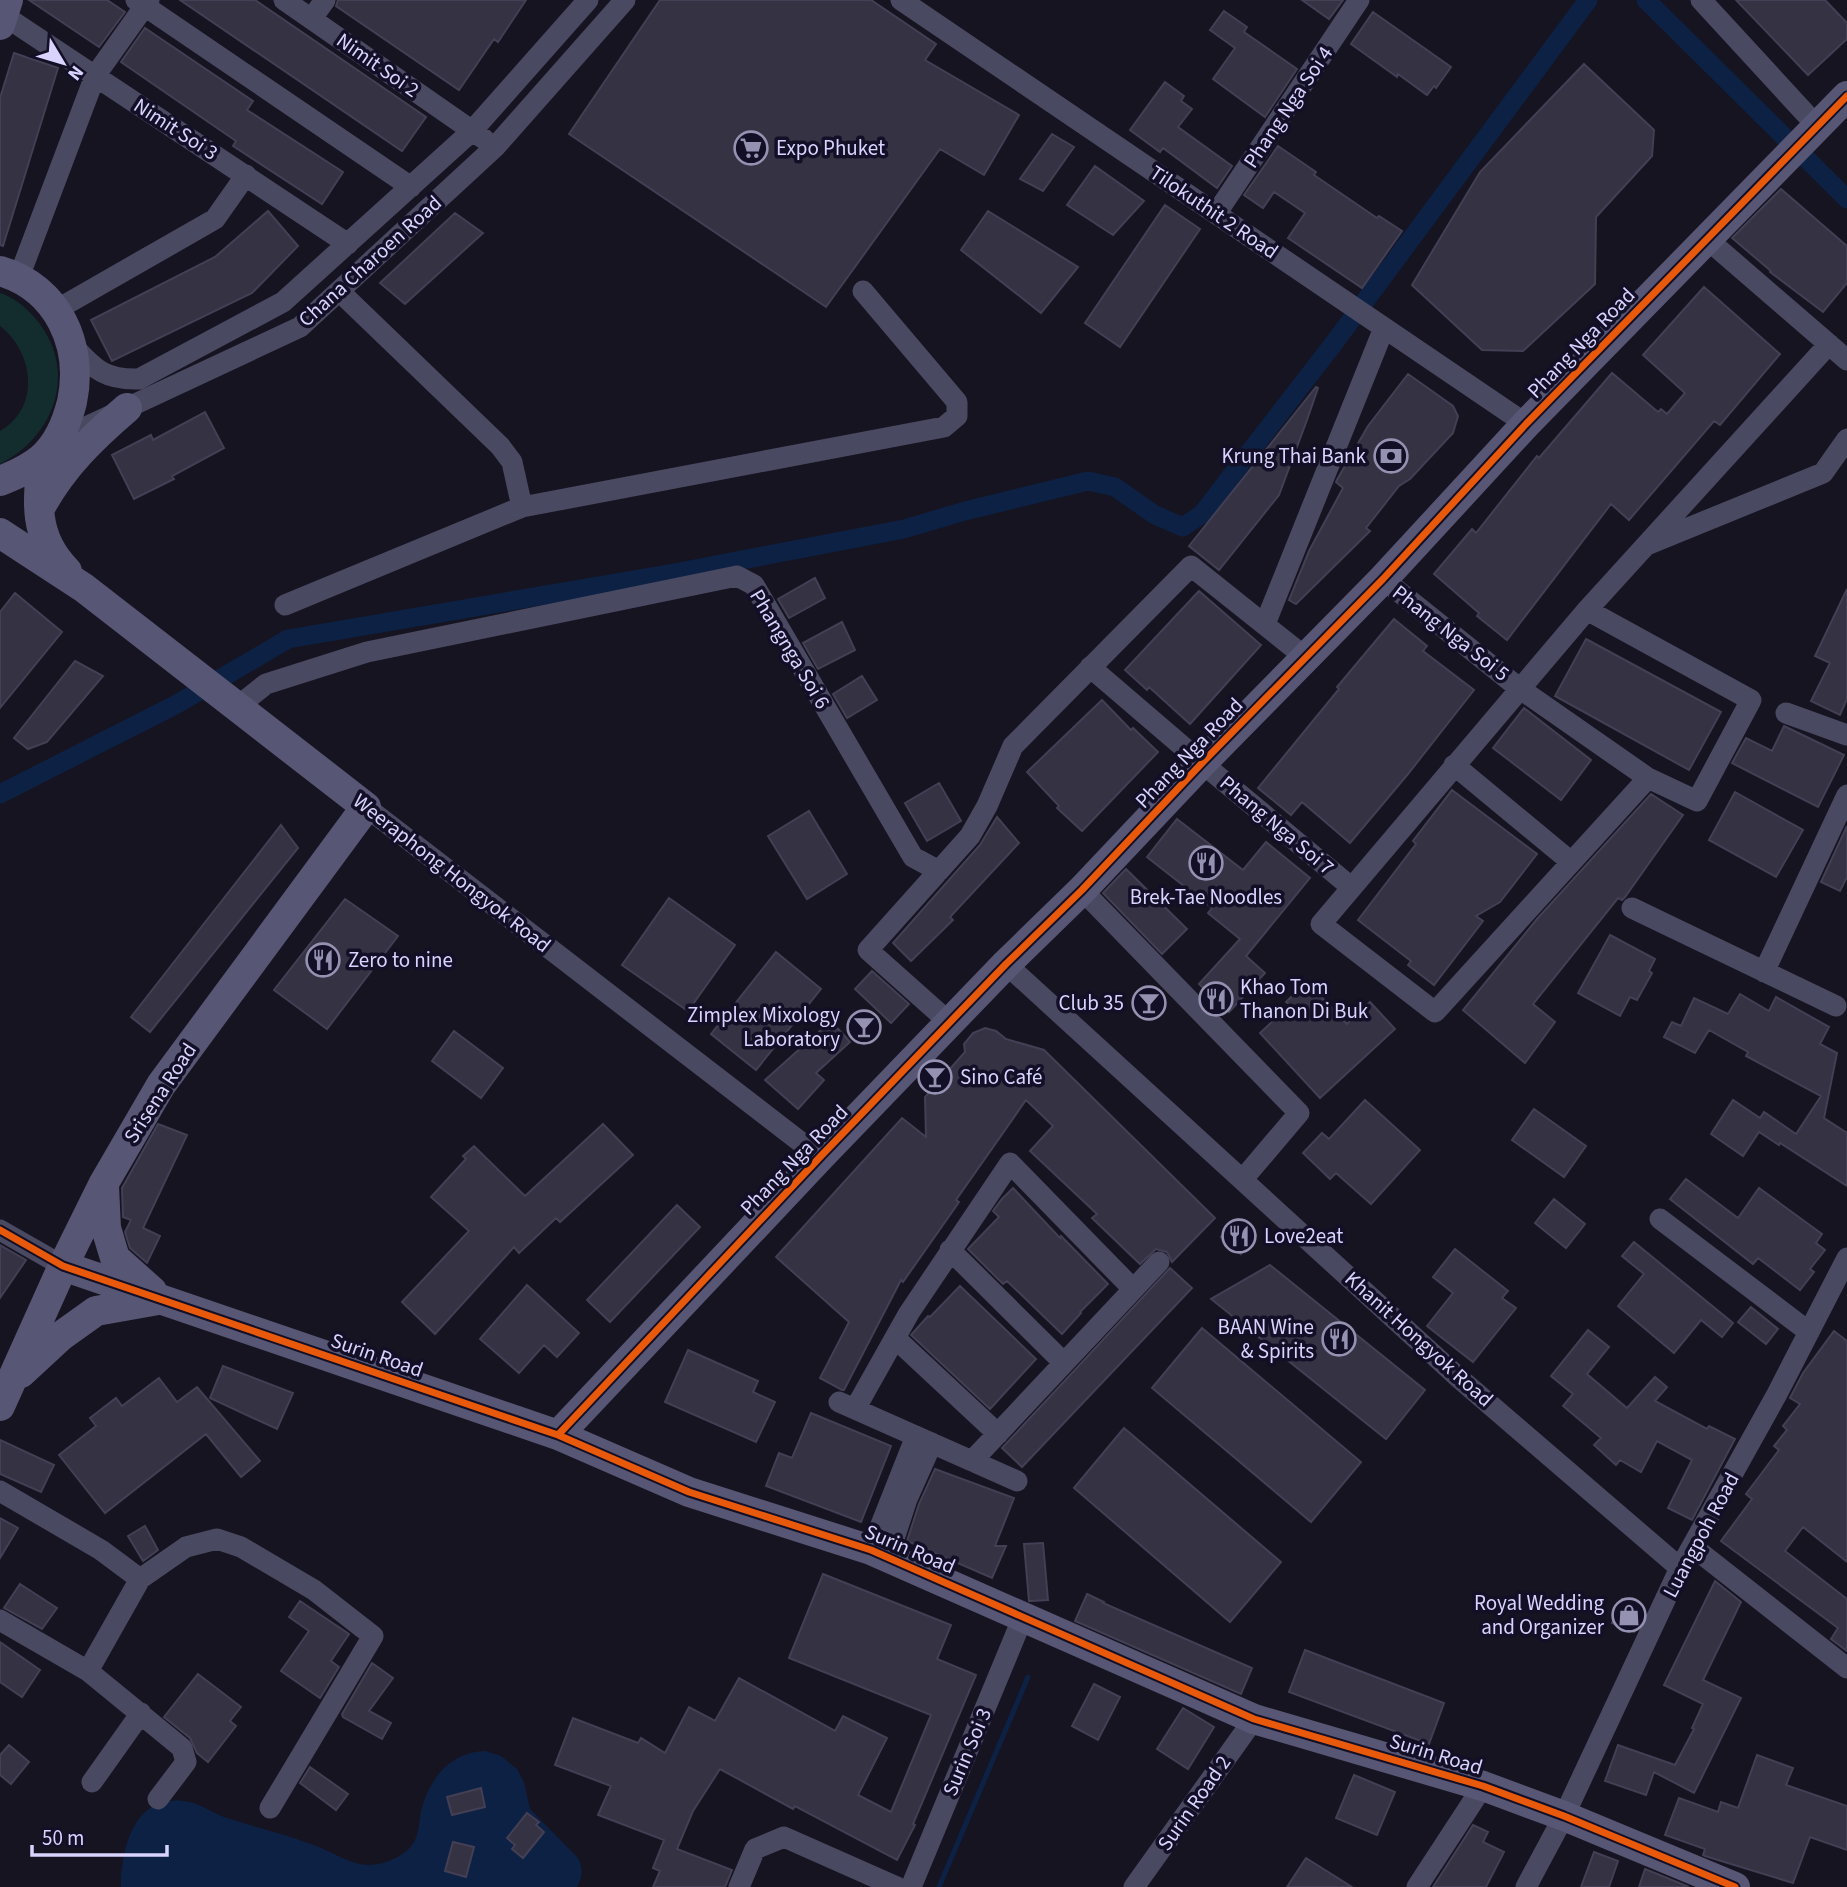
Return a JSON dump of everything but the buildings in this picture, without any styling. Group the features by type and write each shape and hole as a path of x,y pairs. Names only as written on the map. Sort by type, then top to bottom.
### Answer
{"street":[{"name":"Nimit Soi 2","path":"284,0 495,146"},
{"path":"312,18 325,0"},
{"name":"Chana Charoen Road","path":"49,449 127,408 300,327 495,146 625,0"},
{"name":"Tilokuthit 2 Road","path":"901,0 1526,424"},
{"name":"Phang Nga Soi 4","path":"1216,214 1359,0"},
{"path":"1701,0 1816,127"},
{"path":"73,346 56,310 32,286 9,274 95,76 143,2 411,187"},
{"name":"Chana Charoen Road","path":"73,346 93,367 117,380 139,379 283,302 472,131 580,2"},
{"name":"Nimit Soi 3","path":"3,13 348,244"},
{"name":"Phang Nga Road","path":"558,1435 820,1157 1006,964 1082,890 1382,579 1526,424 1847,96"},
{"path":"56,310 215,219 246,175"},
{"path":"1707,239 1847,360"},
{"path":"285,605 522,507 944,427 957,416 957,402 863,291"},
{"path":"339,292 500,446 512,462 522,507"},
{"path":"1265,624 1377,323"},
{"path":"1648,778 1435,1012 1321,924 1519,688 1642,547 1829,344"},
{"name":"Weeraphong Hongyok Road","path":"73,346 76,382 68,417 49,449 38,491 44,539 57,560 84,588"},
{"path":"39,510 69,462 127,408"},
{"path":"1642,547 1823,473 1847,439"},
{"path":"0,481 22,472 49,449"},
{"name":"Weeraphong Hongyok Road","path":"0,533 84,588 820,1157"},
{"path":"950,1023 868,950 970,835 987,806 1013,746 1191,566 1305,657"},
{"name":"Phangnga Soi 6","path":"233,703 266,684 367,652 737,576 754,585 913,857 939,871"},
{"name":"Phang Nga Soi 5","path":"1382,579 1519,688 1648,778 1697,801 1751,700 1587,610"},
{"name":"Phang Nga Soi 7","path":"1090,667 1351,887"},
{"path":"1786,713 1846,733"},
{"path":"1454,765 1570,861"},
{"path":"1764,972 1847,795"},
{"name":"Srisena Road","path":"6,1395 63,1266 104,1183 161,1085 366,807"},
{"path":"1082,890 1299,1113 1243,1178"},
{"path":"1632,908 1836,1006"},
{"name":"Khanit Hongyok Road","path":"1006,964 1459,1378 1681,1568"},
{"path":"1017,1481 847,1405 895,1338 950,1250 1010,1163 1133,1289"},
{"path":"104,1183 106,1228 115,1258 162,1300"},
{"path":"1660,1219 1809,1332"},
{"path":"0,1230 63,1266"},
{"path":"950,1250 1064,1363"},
{"name":"Luangpoh Road","path":"1526,1887 1564,1816 1681,1568 1847,1258"},
{"path":"972,1461 1159,1262"},
{"name":"Surin Road","path":"63,1266 558,1435 690,1492 879,1553 1254,1719 1483,1786 1564,1816 1735,1887"},
{"path":"6,1395 61,1336 96,1311 162,1300"},
{"path":"895,1338 998,1433"},
{"path":"879,1553 907,1499 924,1440"},
{"path":"0,1491 101,1550 141,1579"},
{"path":"88,1671 141,1579 186,1547 216,1539 241,1547 314,1590 373,1636 271,1808"},
{"path":"1693,1548 1847,1668"},
{"name":"Surin Soi 3","path":"911,1887 1023,1617"},
{"path":"0,1620 88,1671 182,1748 186,1762 158,1799"},
{"path":"92,1782 141,1713"},
{"name":"Surin Road 2","path":"1134,1887 1254,1719"},
{"path":"1417,1887 1483,1786"},
{"path":"739,1887 755,1849 785,1837 897,1887"}],"green space":[{"path":"0,293 15,300 35,318 48,338 56,358 58,379 55,400 35,437 19,452 0,464 0,431 13,421 22,409 28,380 20,350 0,326"}],"water":[{"path":"485,1751 501,1756 517,1769 524,1782 530,1809 578,1858 582,1872 577,1887 121,1887 124,1857 134,1828 142,1816 166,1801 195,1804 227,1818 319,1847 356,1863 374,1865 387,1861 406,1852 414,1842 429,1788 443,1769 461,1756"}],"waterway":[{"path":"0,794 177,704 288,639 674,573 904,529 1088,481 1115,487 1155,515 1183,527 1202,514 1334,343 1588,0"},
{"path":"1646,0 1847,199"},
{"path":"939,1887 1028,1677"}],"cycle path":[{"path":"558,1435 820,1157 1006,964 1082,890 1383,579 1526,424 1847,96"},
{"path":"0,1230 63,1266 558,1435 689,1492 871,1550 1254,1719 1483,1786 1564,1816 1735,1887"}],"place":[{"name":"Expo Phuket","path":"751,148"},
{"name":"Krung Thai Bank","path":"1391,456"},
{"name":"Brek-Tae Noodles","path":"1206,863"},
{"name":"Zero to nine","path":"323,960"},
{"name":"Khao Tom Thanon Di Buk","path":"1216,999"},
{"name":"Club 35","path":"1149,1003"},
{"name":"Zimplex Mixology Laboratory","path":"864,1027"},
{"name":"Sino Café","path":"935,1077"},
{"name":"Love2eat","path":"1239,1236"},
{"name":"BAAN Wine & Spirits","path":"1339,1339"},
{"name":"Royal Wedding and Organizer","path":"1629,1615"}]}
